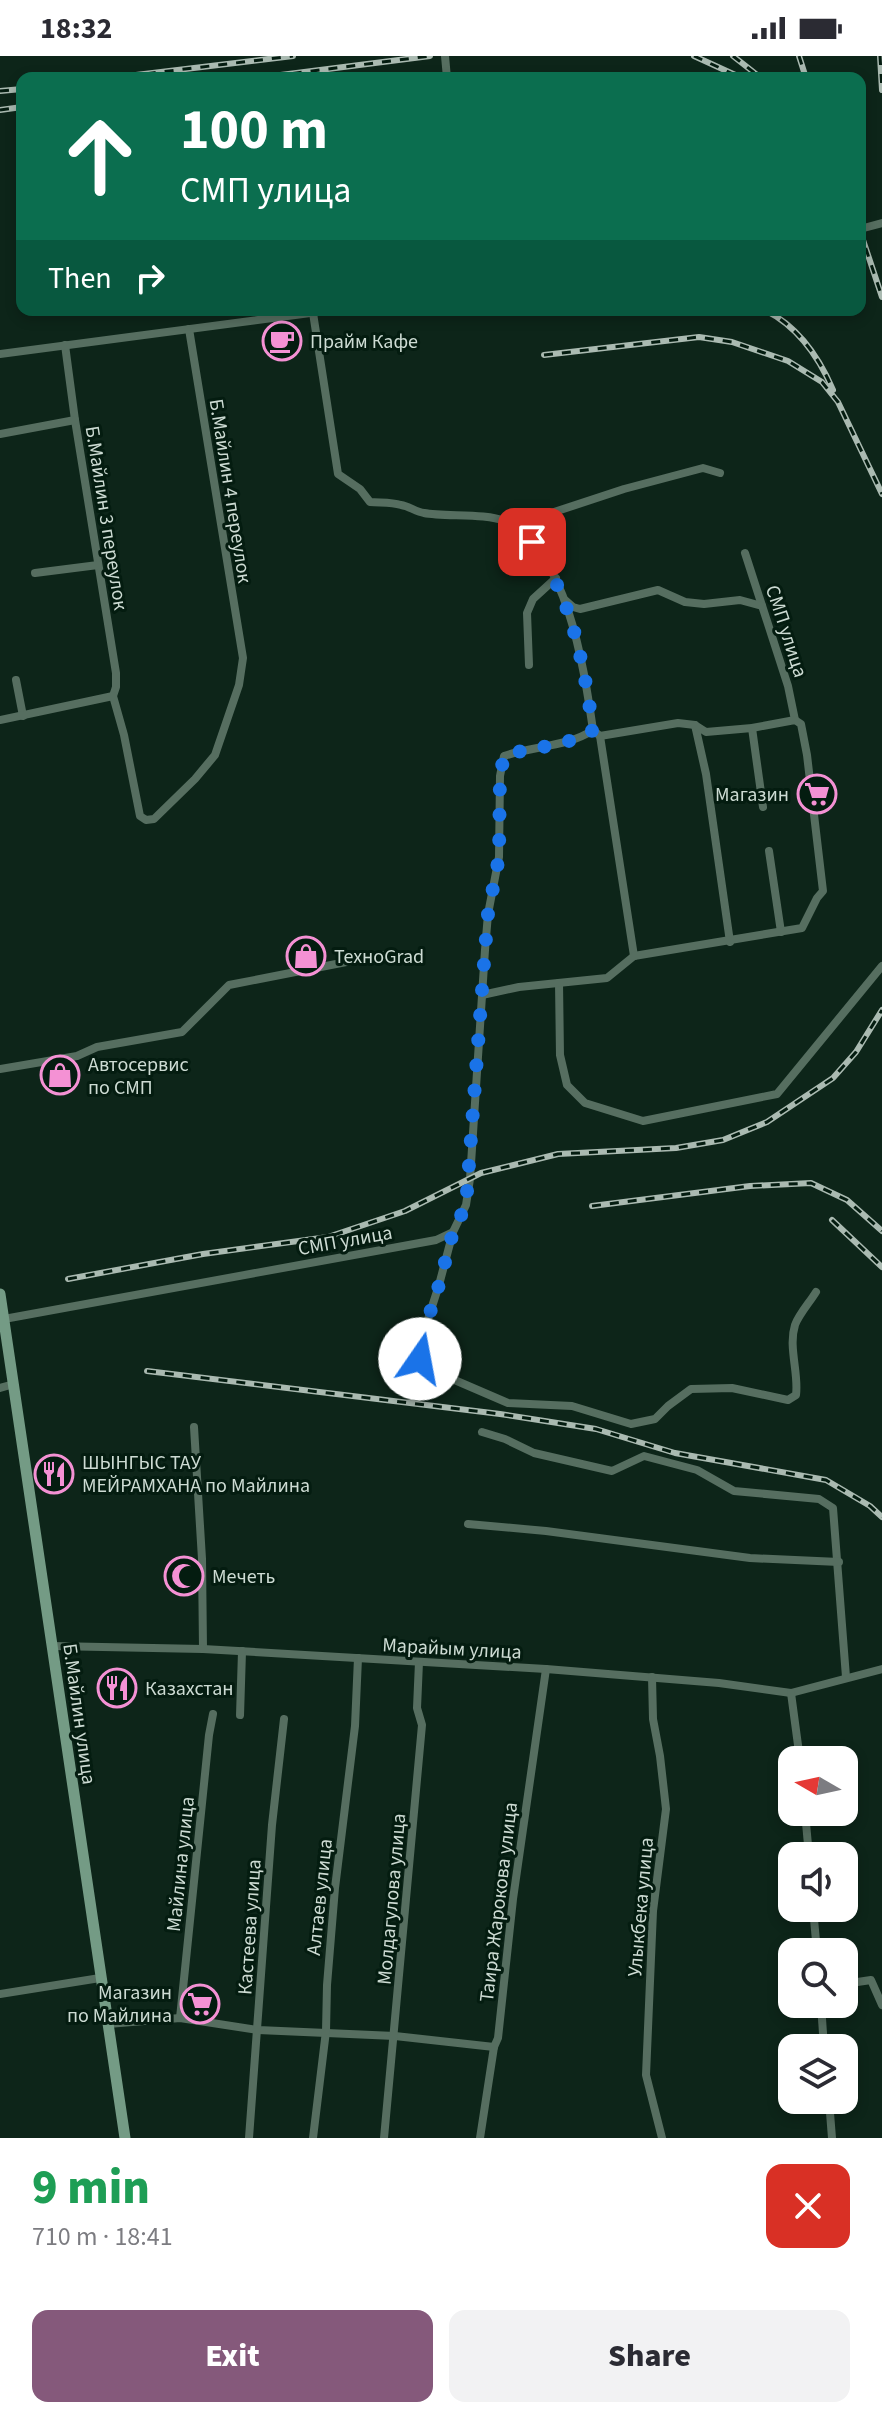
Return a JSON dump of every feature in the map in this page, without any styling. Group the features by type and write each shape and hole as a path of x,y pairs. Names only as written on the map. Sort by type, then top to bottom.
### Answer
{"street":[{"path":"0,354 290,316"},
{"path":"313,316 338,474 360,489 370,502 401,504 423,513 505,522 539,517 624,489 703,468 720,473"},
{"name":"Б.Майлин 4 переулок","path":"189,329 243,658"},
{"name":"Б.Майлин 3 переулок","path":"65,345 116,673 113,696 140,816 146,820 154,819 215,755 239,685 243,658"},
{"path":"0,434 75,420"},
{"path":"505,522 532,542 556,578 565,600 587,685 634,956"},
{"name":"СМП улица","path":"482,995 519,987 607,978 634,956 802,928 823,891 807,755 801,724 795,720 788,686 745,553"},
{"path":"35,573 98,565"},
{"path":"529,665 527,613 533,599 556,578"},
{"path":"565,600 580,609 658,590 685,602 704,604 740,600 762,606"},
{"path":"16,680 23,716"},
{"path":"0,720 113,696"},
{"path":"795,720 706,732 695,725 678,723 596,733 504,756 500,776 499,857 488,914 470,1179 466,1205 453,1232 418,1350 420,1359 429,1369 508,1403 572,1406 631,1424 655,1419 691,1389 732,1388 788,1400 796,1395 795,1325 816,1292"},
{"path":"695,725 706,774 730,942"},
{"path":"752,728 763,807"},
{"path":"769,851 781,932"},
{"path":"0,1069 77,1056 97,1047 182,1032 229,985 382,955"},
{"path":"559,983 560,1055 567,1085 585,1103 643,1121 777,1094 882,966"},
{"name":"СМП улица","path":"4,1319 436,1240 453,1232"},
{"name":"Б.Майлин улица","path":"0,1294 125,2138"},
{"path":"0,1388 14,1384"},
{"path":"194,1427 202,1559 203,1649"},
{"path":"482,1432 534,1453 612,1471 644,1456 697,1470 734,1491 819,1499 833,1508 846,1677"},
{"path":"468,1524 750,1558 839,1562"},
{"name":"Марайым улица","path":"52,1646 203,1649 546,1669 719,1683 791,1693 882,1669"},
{"path":"240,1715 242,1651"},
{"name":"Алтаев улица","path":"313,2138 326,2031 335,1888 355,1726 358,1658"},
{"name":"Молдагулова улица","path":"384,2138 422,1725 417,1708 419,1662"},
{"name":"Таира Жарокова улица","path":"480,2138 498,2038 513,1899 546,1669"},
{"name":"Улыкбека улица","path":"652,1677 653,1719 666,1809 652,1915 646,2075 662,2138"},
{"path":"791,1693 798,1746"},
{"name":"Майлина улица","path":"180,2018 213,1714"},
{"name":"Кастеева улица","path":"249,2138 272,1825 284,1719"},
{"path":"0,1994 100,1978"},
{"path":"858,1982 871,1980 882,2005"},
{"path":"108,2024 180,2018 258,2030 326,2031 494,2047"},
{"path":"830,2114 832,2138"}],"railway":[{"path":"161,72 293,56"},
{"path":"304,72 430,56"},
{"path":"694,56 729,72"},
{"path":"733,56 753,72"},
{"path":"799,56 804,72"},
{"path":"880,56 882,90"},
{"path":"0,91 16,90"},
{"path":"0,110 16,108"},
{"path":"866,249 882,297"},
{"path":"775,316 806,344 833,390"},
{"path":"544,355 699,337 732,342 788,361 822,382 838,402 882,494"},
{"path":"68,1279 203,1254 328,1237 405,1211 481,1173 558,1154 676,1148 723,1140 767,1122 833,1078 856,1052 882,1010"},
{"path":"592,1206 750,1186 811,1183 847,1200 882,1231"},
{"path":"832,1220 882,1267"},
{"path":"147,1371 500,1414 596,1429 675,1453 826,1480 870,1506 882,1517"}],"place":[{"name":"Прайм Кафе","path":"282,341"},
{"name":"Магазин","path":"817,794"},
{"name":"ТехноGrad","path":"306,956"},
{"name":"Автосервис по СМП","path":"60,1075"},
{"name":"ШЫНГЫС ТАУ МЕЙРАМХАНА по Майлина","path":"54,1474"},
{"name":"Мечеть","path":"184,1576"},
{"name":"Казахстан","path":"117,1688"},
{"name":"Магазин по Майлина","path":"200,2004"}],"route":[{"path":"420,1359 418,1350 453,1232 466,1205 488,914 499,857 500,776 504,756 585,735 593,730 587,685 565,600 548,563 532,542"}]}
